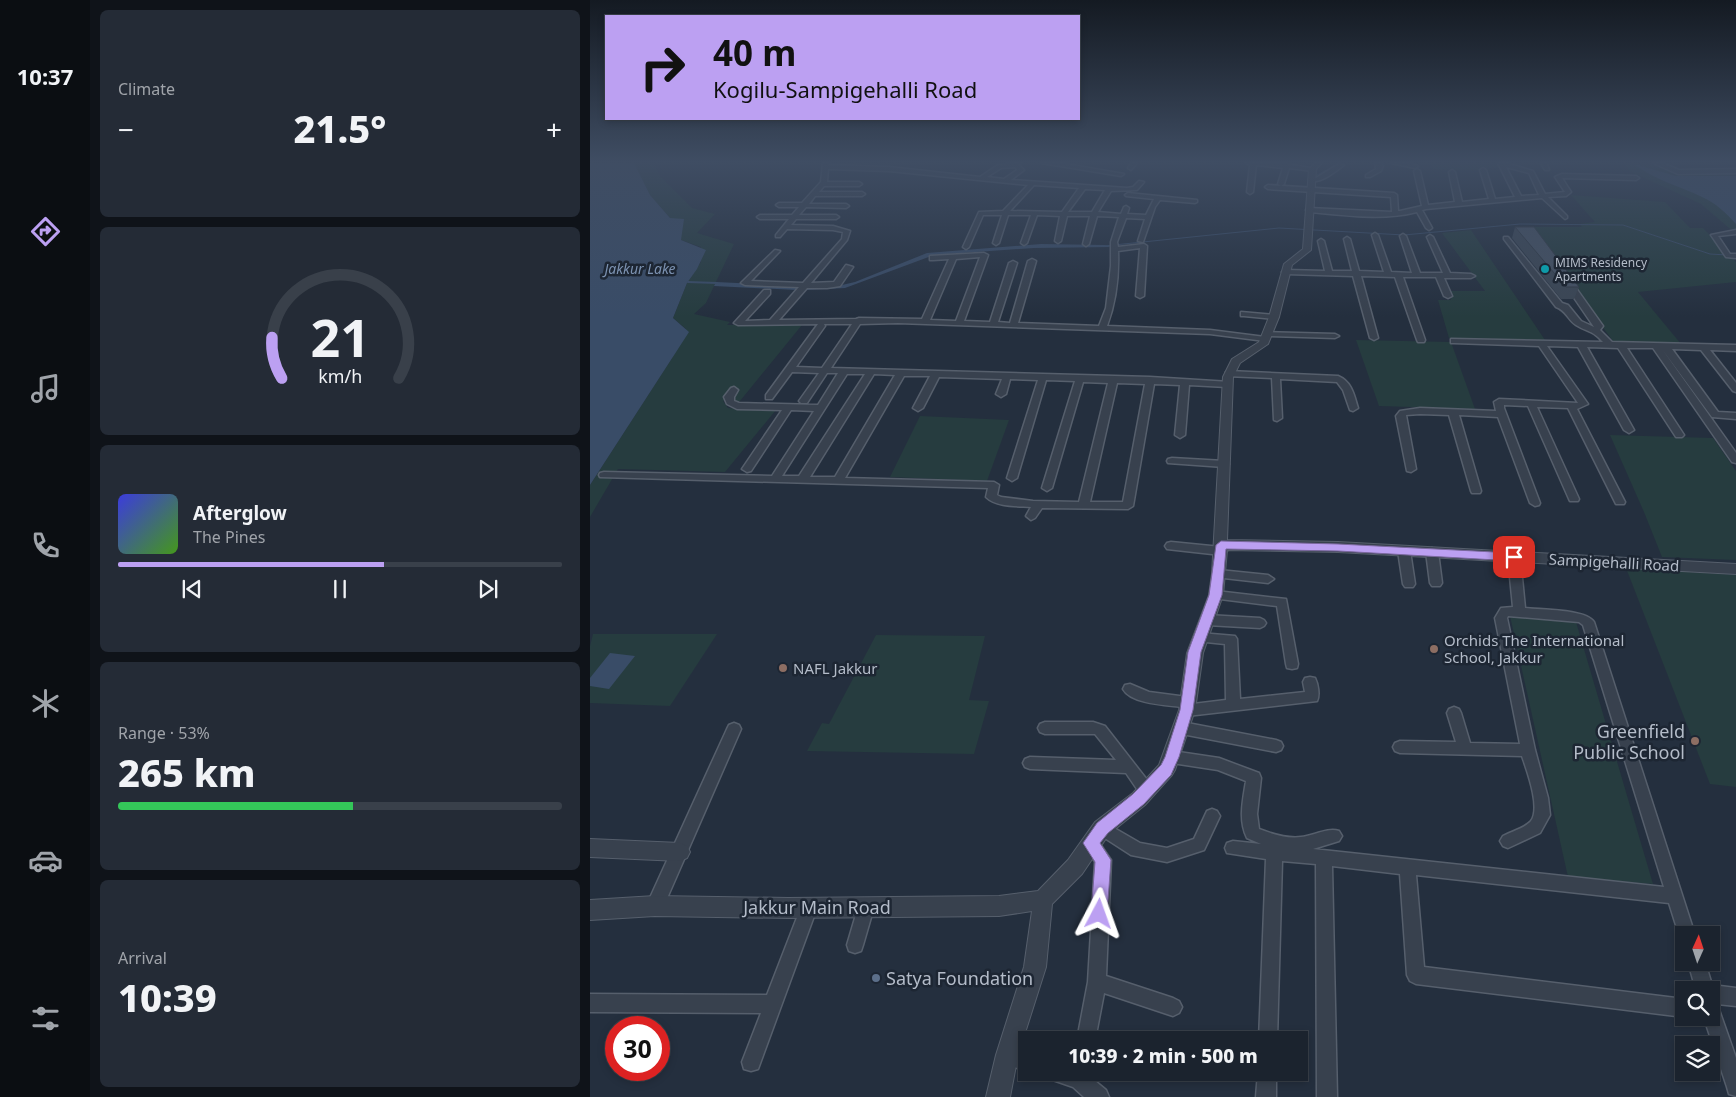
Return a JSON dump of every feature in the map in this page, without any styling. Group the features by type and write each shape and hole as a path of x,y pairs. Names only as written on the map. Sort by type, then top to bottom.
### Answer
{"street":[{"path":"778,236 796,214"},
{"path":"966,247 980,214"},
{"path":"996,243 1005,214"},
{"path":"1024,243 1035,214"},
{"path":"1058,242 1064,214"},
{"path":"1086,244 1094,214"},
{"path":"1097,214 1149,217"},
{"path":"1141,241 1150,214"},
{"path":"998,1097 1016,1059 1035,967 1043,900 1075,867 1102,828 1139,799 1166,770 1172,757 1187,706 1195,652 1216,595 1221,548 1228,379 1236,361 1263,344 1267,336 1288,264 1307,250 1309,214"},
{"path":"1424,214 1428,228"},
{"path":"1562,214 1565,217"},
{"path":"1102,328 1110,308 1114,246 1123,216"},
{"path":"760,217 836,217"},
{"path":"773,322 845,239 846,232 833,228 785,227"},
{"path":"1736,232 1714,234 1728,256 1736,256"},
{"path":"1375,235 1388,274"},
{"path":"1402,236 1418,275"},
{"path":"1430,237 1448,296"},
{"path":"1506,238 1559,304 1578,323 1596,330 1609,344"},
{"path":"1347,239 1374,338"},
{"path":"1321,241 1329,273"},
{"path":"1114,246 1144,246 1140,296"},
{"path":"776,250 745,282 806,285 837,284 849,268"},
{"path":"933,258 980,254 985,256 959,323"},
{"path":"925,322 953,257"},
{"path":"1013,325 1032,261"},
{"path":"993,324 1013,263"},
{"path":"1286,272 1471,276"},
{"path":"1398,274 1421,340"},
{"path":"1565,278 1599,326 1596,330"},
{"path":"767,292 738,323 859,320 1210,332 1267,336 1335,336"},
{"path":"1565,308 1586,307"},
{"path":"1244,314 1274,317"},
{"path":"804,401 859,320"},
{"path":"769,397 822,326"},
{"path":"1454,341 1736,348"},
{"path":"1535,503 1501,414 1499,402 1571,406 1583,404 1541,343"},
{"path":"1581,344 1629,430"},
{"path":"1620,344 1679,434"},
{"path":"1655,345 1736,460"},
{"path":"1665,345 1715,415 1736,416"},
{"path":"1703,347 1736,389"},
{"path":"790,369 1185,382 1276,376 1342,380 1346,383 1353,408"},
{"path":"775,479 844,371"},
{"path":"803,479 871,372"},
{"path":"838,481 901,372"},
{"path":"918,408 936,374"},
{"path":"1001,394 1007,376"},
{"path":"1276,376 1277,418"},
{"path":"1012,478 1044,377"},
{"path":"1047,488 1080,378"},
{"path":"1084,504 1113,379"},
{"path":"604,475 994,485 992,497 994,499 1039,504 1128,506 1150,380"},
{"path":"1180,435 1185,382"},
{"path":"734,390 729,397 730,402 736,406 820,408"},
{"path":"1532,403 1574,499"},
{"path":"1571,406 1620,502"},
{"path":"748,469 788,408"},
{"path":"1411,469 1401,416 1403,412 1501,414"},
{"path":"1453,412 1476,491"},
{"path":"1172,461 1224,464"},
{"path":"1031,516 1039,504"},
{"path":"1171,546 1221,548"},
{"name":"Sampigehalli Road","path":"1221,548 1432,552 1736,569"},
{"path":"1404,551 1409,584"},
{"path":"1432,552 1436,583"},
{"path":"1514,557 1519,612"},
{"path":"1219,574 1268,579"},
{"path":"1216,595 1282,602 1292,664"},
{"path":"1508,841 1536,828 1542,815 1541,798 1528,750 1500,618 1506,611 1582,618 1588,622 1684,926"},
{"path":"1207,620 1260,623"},
{"path":"1200,638 1231,639 1233,704"},
{"path":"1130,689 1147,697 1187,706 1312,697 1310,682"},
{"path":"1454,713 1464,748"},
{"path":"1045,728 1093,728 1100,730 1146,790"},
{"path":"1182,728 1276,746"},
{"path":"655,906 734,729"},
{"path":"1400,746 1528,750"},
{"path":"1172,757 1219,764 1254,778 1249,814 1252,833 1282,845 1306,845 1334,836"},
{"path":"1030,763 1130,767"},
{"path":"1102,828 1137,850 1167,856 1200,845 1212,816"},
{"path":"1088,1031 1096,982 1103,860 1091,843"},
{"path":"590,848 680,852"},
{"path":"1233,848 1675,896"},
{"path":"1268,1031 1274,853"},
{"path":"1324,858 1327,1097"},
{"path":"1407,867 1416,975 1675,1007"},
{"name":"Jakkur Main Road","path":"590,910 655,906 809,908 999,906 1043,900"},
{"path":"855,945 866,907"},
{"path":"751,1062 809,908"},
{"path":"1096,982 1173,1007"},
{"path":"1720,995 1736,996"},
{"path":"590,1003 773,1004"},
{"path":"1717,1026 1733,1068 1736,1087"},
{"path":"1084,1081 1099,1097"},
{"path":"1266,1097 1267,1081"}],"green space":[{"path":"667,214 715,214 697,233 734,244 706,303 694,314 730,322 727,325 802,325 740,401 723,401 728,408 776,410 725,472 618,469 590,517 590,485 672,358 686,329 673,318 687,283 701,262 701,247 681,240"},
{"path":"1588,214 1677,214 1690,228 1703,228 1736,262 1736,282 1638,292 1681,344 1613,341 1528,227 1582,227 1580,224 1595,222"},
{"path":"1713,214 1736,214 1736,234"},
{"path":"1471,230 1545,340 1449,338 1438,300 1451,300 1448,291 1485,291 1442,233"},
{"path":"1356,340 1451,342 1475,409 1379,406"},
{"path":"920,416 1009,420 987,481 890,477"},
{"path":"1610,435 1713,438 1736,471 1736,560 1662,557"},
{"path":"1626,568 1736,575 1736,787 1710,784"},
{"path":"1510,616 1576,622 1653,884 1568,877"},
{"path":"593,634 717,634 670,706 590,703 590,646"},
{"path":"876,635 985,636 969,700 989,701 974,754 807,751 822,723 829,724"}],"water":[{"name":"Jakkur Lake","path":"590,214 667,214 670,218 684,219 681,240 706,250 697,269 687,283 673,318 689,332 590,485"},
{"path":"1727,214 1736,214 1736,224"},
{"path":"1041,244 1105,245 1112,247 1034,248 934,255 845,288 805,290 808,287 833,287 855,282 927,253"},
{"path":"716,282 800,286 797,290 714,286"},
{"path":"610,653 635,656 609,689 590,686 590,678"}],"building":[{"path":"1515,227 1534,227 1579,287 1566,287"}],"waterway":[{"path":"1104,246 1279,228 1404,235 1520,224 1623,225 1710,254 1727,255"},
{"path":"688,282 717,283"}],"place":[{"name":"MIMS Residency Apartments","path":"1545,269"},
{"name":"Orchids The International School, Jakkur","path":"1434,649"},
{"name":"NAFL Jakkur","path":"783,668"},
{"name":"Greenfield Public School","path":"1695,741"},
{"name":"Satya Foundation","path":"876,978"}],"route":[{"path":"1099,914 1103,860 1091,843 1102,828 1139,799 1166,770 1172,757 1187,710 1195,652 1216,595 1221,545 1338,547 1514,557"}]}
